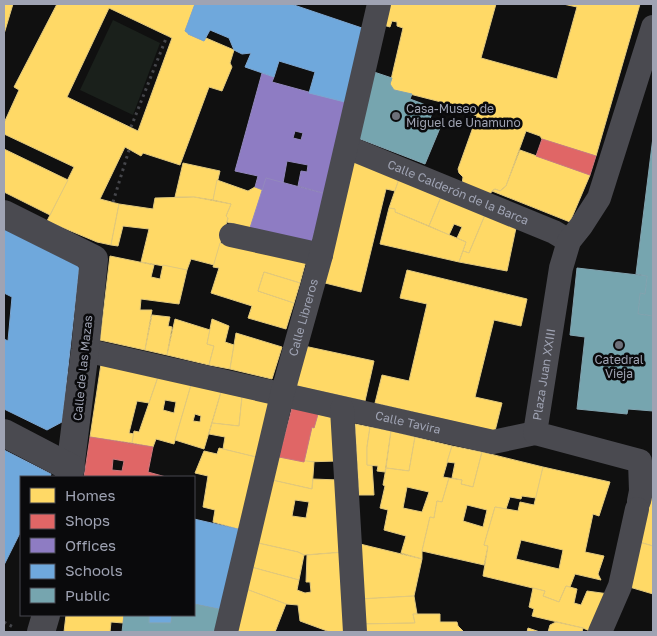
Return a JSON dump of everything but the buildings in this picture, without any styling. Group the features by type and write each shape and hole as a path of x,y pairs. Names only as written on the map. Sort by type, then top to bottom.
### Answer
{"street":[{"name":"Calle Libreros","path":"226,632 282,395 321,255 379,4"},
{"path":"569,241 599,198 653,27"},
{"name":"Calle Calderón de la Barca","path":"347,147 554,232 569,241"},
{"name":"Calle de las Mazas","path":"4,214 94,259 70,472"},
{"path":"231,236 321,255"},
{"name":"Plaza Juan XXIII","path":"569,241 561,268 535,433 640,461 642,491 620,586 600,632"},
{"name":"Calle Tavira","path":"85,350 493,442 535,433"},
{"path":"342,409 355,632"},
{"path":"4,433 70,472"},
{"path":"41,632 46,616"}],"path":[{"path":"131,127 167,36"},
{"path":"113,202 129,150"}],"shaded area":[{"path":"113,20 160,43 133,115 80,90"}],"place":[{"name":"Casa-Museo de Miguel de Unamuno","path":"396,116"},
{"name":"Catedral Vieja","path":"619,345"}]}
